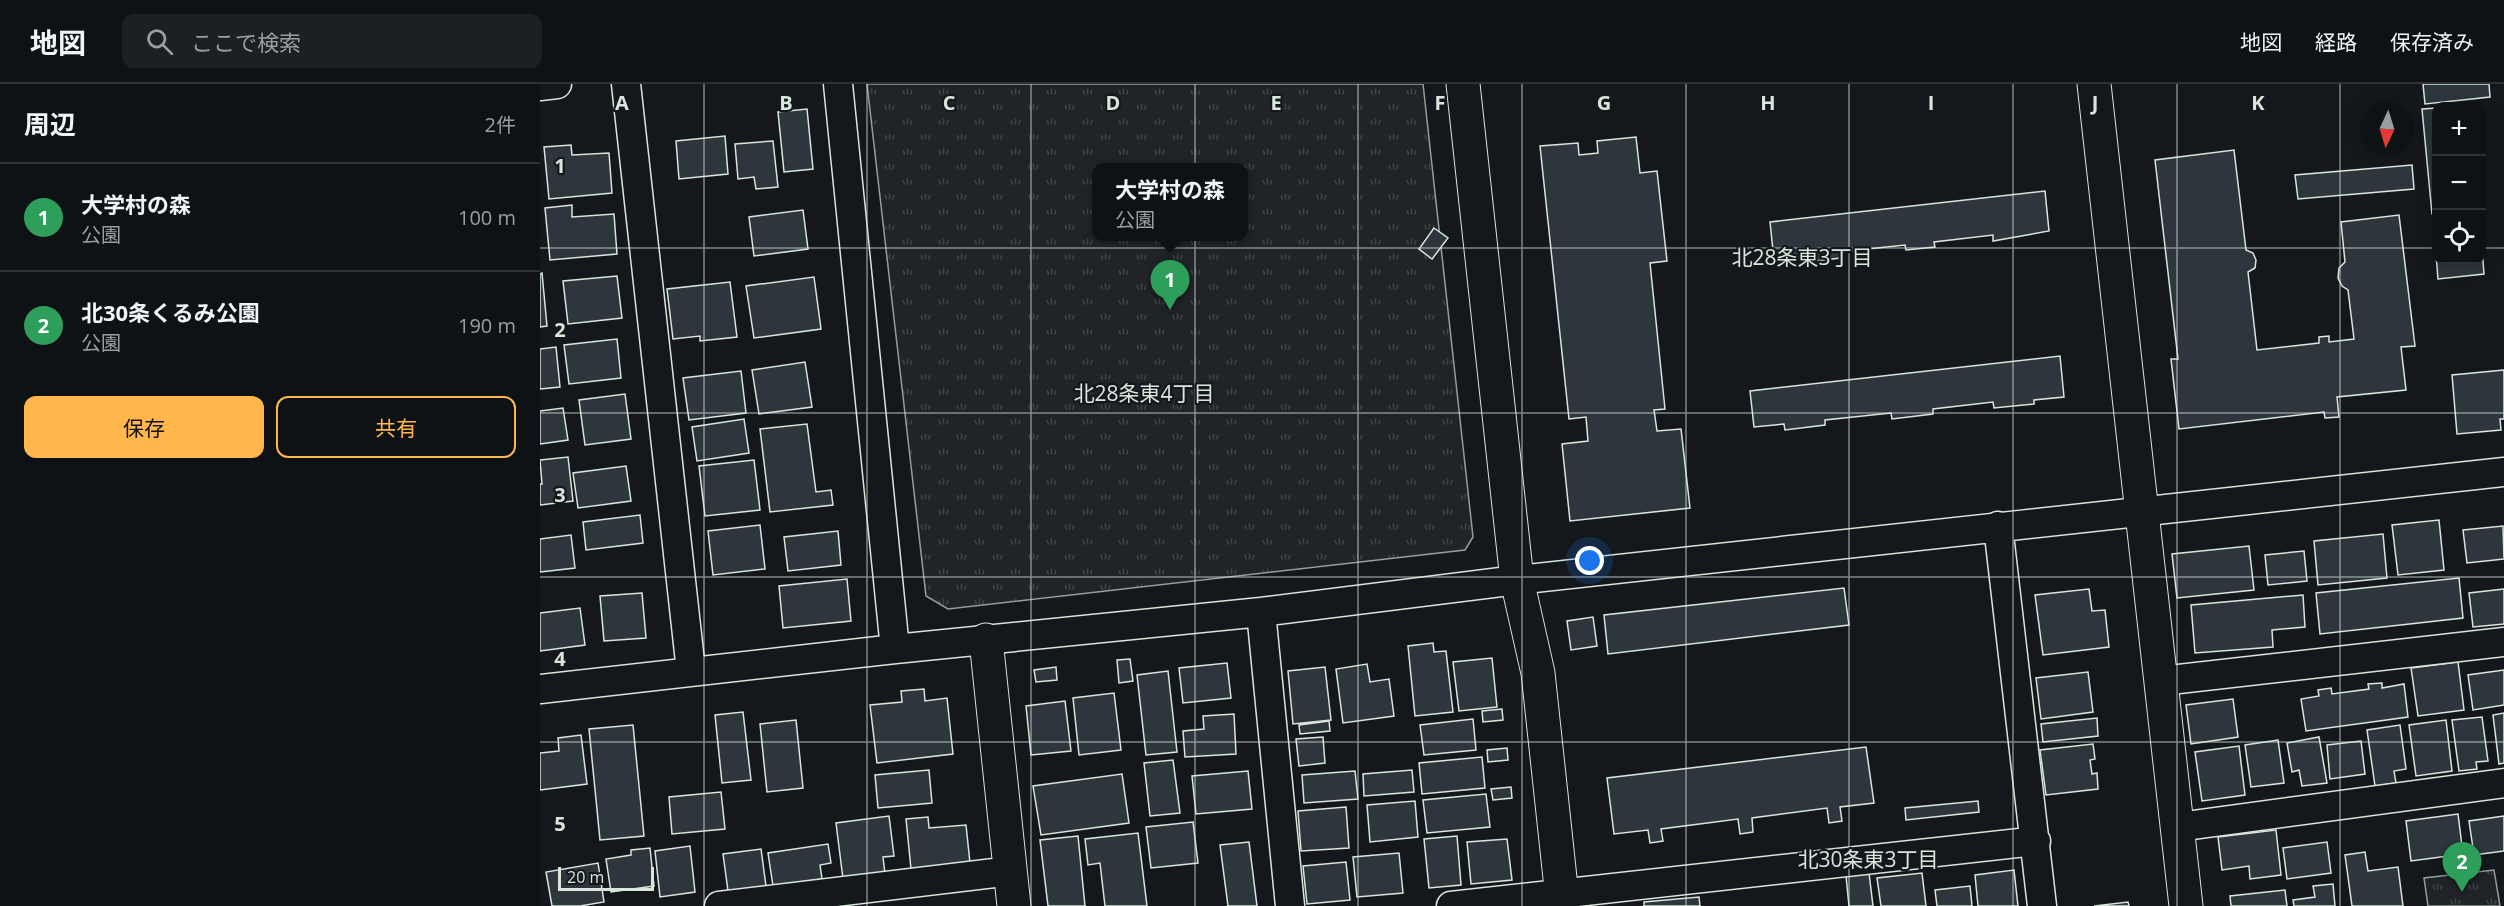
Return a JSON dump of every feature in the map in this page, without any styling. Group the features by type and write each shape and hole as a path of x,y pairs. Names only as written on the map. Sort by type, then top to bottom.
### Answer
{"street":[{"path":"540,86 557,84"},
{"path":"626,84 691,671"},
{"path":"838,84 895,649"},
{"path":"1464,84 1517,580 1538,673 1562,900"},
{"path":"2094,84 2186,906"},
{"path":"540,689 895,649 1262,612 1517,580 2504,472"},
{"path":"1998,526 2042,906"},
{"path":"1262,612 1290,906"},
{"path":"986,640 1014,906"},
{"path":"2161,681 2504,642"},
{"path":"2178,827 2504,783"},
{"path":"1451,906 1562,900 2036,841"},
{"path":"719,906 1011,871"}],"green space":[{"path":"867,84 1423,84 1473,537 1465,550 948,609 926,596"},
{"path":"2494,870 2500,906 2428,906 2424,878"}],"building":[{"path":"2423,84 2489,84 2490,97 2425,104"},
{"path":"2432,108 2432,214 2422,109"},
{"path":"807,109 813,169 784,172 778,112"},
{"path":"725,136 728,174 679,179 676,141"},
{"path":"1636,137 1640,173 1657,171 1667,261 1650,263 1665,409 1654,410 1657,431 1681,429 1690,508 1570,521 1562,444 1588,441 1586,417 1569,419 1540,146 1578,143 1579,155 1598,153 1597,141"},
{"path":"773,141 778,187 756,189 754,177 738,179 735,144"},
{"path":"571,145 572,155 609,153 612,193 549,199 544,147"},
{"path":"2234,150 2246,250 2253,253 2256,260 2255,268 2248,272 2257,350 2319,343 2319,337 2329,336 2329,342 2354,339 2348,290 2342,286 2338,278 2339,268 2345,262 2341,222 2399,215 2415,346 2401,347 2406,390 2337,397 2339,417 2325,418 2324,412 2179,429 2171,359 2178,359 2155,160"},
{"path":"2412,165 2414,189 2298,199 2295,175"},
{"path":"2045,191 2049,231 1993,241 1993,235 1934,242 1935,247 1906,250 1905,245 1840,252 1841,258 1814,261 1813,255 1774,260 1770,222"},
{"path":"572,205 572,217 614,214 617,254 550,260 545,208"},
{"path":"803,210 808,249 754,256 749,217"},
{"path":"1434,228 1448,238 1432,259 1419,249"},
{"path":"2436,264 2483,264 2484,274 2438,279"},
{"path":"542,273 547,326 540,327 540,274"},
{"path":"617,276 622,318 568,324 563,281"},
{"path":"814,277 821,329 754,338 746,286"},
{"path":"730,282 737,337 700,341 700,336 673,339 667,289"},
{"path":"617,339 621,378 569,384 564,345"},
{"path":"556,347 560,387 540,389 540,349"},
{"path":"2060,356 2064,397 2034,400 2034,404 1994,408 1993,402 1933,409 1933,414 1892,419 1891,413 1825,420 1825,425 1785,430 1784,424 1754,427 1750,391"},
{"path":"805,362 812,407 759,414 752,370"},
{"path":"2504,370 2504,419 2500,419 2501,430 2457,434 2452,375"},
{"path":"741,371 746,413 689,420 683,378"},
{"path":"625,394 631,439 585,445 579,400"},
{"path":"563,408 568,440 540,444 540,411"},
{"path":"744,419 749,453 697,461 692,427"},
{"path":"807,424 816,492 831,490 833,505 770,512 760,429"},
{"path":"568,457 573,501 540,505 540,484 542,484 540,460"},
{"path":"754,460 760,510 705,516 699,466"},
{"path":"626,466 631,501 578,508 573,473"},
{"path":"640,515 643,543 586,550 583,522"},
{"path":"2439,520 2444,570 2398,575 2392,525"},
{"path":"760,525 765,569 713,575 708,531"},
{"path":"2503,526 2504,559 2467,563 2463,530"},
{"path":"838,531 841,565 788,571 784,537"},
{"path":"2383,534 2387,578 2318,585 2314,541"},
{"path":"571,535 575,568 540,572 540,539"},
{"path":"2249,546 2254,590 2177,598 2172,554"},
{"path":"2304,551 2307,581 2268,585 2265,555"},
{"path":"2459,578 2463,618 2320,634 2316,593"},
{"path":"847,579 851,621 783,628 779,586"},
{"path":"1844,588 1849,625 1608,654 1604,615"},
{"path":"2089,589 2092,611 2105,610 2109,647 2043,655 2035,595"},
{"path":"2504,589 2504,624 2473,627 2469,593"},
{"path":"642,593 646,638 604,641 600,596"},
{"path":"2303,595 2305,627 2272,630 2273,647 2195,653 2191,605"},
{"path":"580,608 585,645 540,651 540,613"},
{"path":"1593,617 1597,646 1571,650 1567,621"},
{"path":"1433,643 1434,652 1446,651 1453,712 1415,716 1408,646"},
{"path":"1492,658 1497,707 1459,711 1453,662"},
{"path":"1130,659 1133,681 1119,683 1117,660"},
{"path":"2458,662 2464,710 2418,716 2411,668"},
{"path":"1227,663 1231,698 1183,703 1179,668"},
{"path":"1367,664 1370,682 1389,679 1394,716 1343,723 1336,669"},
{"path":"1056,667 1057,680 1036,682 1034,670"},
{"path":"1325,667 1331,720 1293,724 1288,671"},
{"path":"2504,670 2504,705 2473,710 2468,675"},
{"path":"1168,671 1177,752 1146,755 1137,675"},
{"path":"2088,672 2093,712 2041,719 2036,678"},
{"path":"2382,683 2382,688 2404,684 2408,717 2306,731 2301,699 2319,696 2318,690 2331,688 2332,694 2369,689 2368,684"},
{"path":"924,689 925,701 947,698 953,754 877,763 870,705 902,702 901,691"},
{"path":"1114,693 1121,750 1079,755 1073,698"},
{"path":"2233,699 2238,737 2191,744 2186,705"},
{"path":"1065,701 1071,751 1031,755 1026,706"},
{"path":"1502,709 1503,720 1483,722 1482,711"},
{"path":"743,712 751,780 722,783 715,715"},
{"path":"2504,713 2504,763 2499,764 2493,715"},
{"path":"1234,714 1236,754 1185,757 1183,731 1204,729 1203,716"},
{"path":"2482,717 2488,761 2476,762 2477,769 2459,771 2452,720"},
{"path":"2097,718 2098,736 2043,742 2041,724"},
{"path":"1473,719 1476,750 1424,755 1420,725"},
{"path":"796,720 803,788 767,792 760,724"},
{"path":"2446,720 2452,771 2416,776 2409,725"},
{"path":"1329,721 1330,731 1300,734 1299,725"},
{"path":"633,725 644,836 600,840 589,729"},
{"path":"2400,725 2406,769 2394,771 2396,783 2375,786 2367,730"},
{"path":"581,735 587,784 540,790 540,753 559,751 558,738"},
{"path":"1323,737 1325,763 1299,766 1296,739"},
{"path":"2319,737 2327,783 2302,786 2299,770 2292,772 2287,743"},
{"path":"2278,740 2284,783 2251,787 2245,745"},
{"path":"2361,741 2365,774 2330,779 2327,745"},
{"path":"2093,744 2095,759 2090,760 2092,774 2097,773 2098,789 2046,795 2040,750"},
{"path":"2239,746 2245,795 2202,801 2195,752"},
{"path":"1866,747 1874,803 1840,807 1842,821 1829,823 1827,808 1752,818 1753,832 1740,834 1738,819 1661,829 1663,841 1650,843 1648,830 1614,834 1607,778"},
{"path":"1507,748 1508,760 1488,762 1487,750"},
{"path":"1482,757 1485,788 1422,794 1419,763"},
{"path":"1173,760 1180,813 1150,816 1144,763"},
{"path":"929,770 932,803 878,808 875,775"},
{"path":"1412,770 1414,792 1364,796 1363,774"},
{"path":"1248,771 1252,809 1196,814 1192,776"},
{"path":"1355,771 1358,799 1304,803 1302,775"},
{"path":"1122,774 1129,823 1041,835 1033,786"},
{"path":"1511,787 1512,798 1493,800 1491,789"},
{"path":"721,792 725,829 672,834 669,797"},
{"path":"1486,794 1490,827 1427,833 1423,800"},
{"path":"1415,801 1418,837 1370,842 1367,805"},
{"path":"1978,801 1979,812 1906,820 1905,808"},
{"path":"1346,807 1349,848 1301,851 1298,811"},
{"path":"2458,814 2463,854 2411,861 2406,821"},
{"path":"889,816 894,856 883,857 885,874 843,879 836,823"},
{"path":"2504,816 2504,851 2474,855 2469,821"},
{"path":"928,817 929,828 966,825 970,863 911,869 906,819"},
{"path":"1193,822 1198,863 1151,868 1146,827"},
{"path":"2276,830 2281,875 2250,879 2249,866 2222,870 2218,837"},
{"path":"1138,833 1147,906 1105,906 1100,863 1088,865 1085,839"},
{"path":"1078,836 1085,906 1048,906 1040,840"},
{"path":"1457,836 1461,885 1429,888 1424,839"},
{"path":"1507,839 1512,880 1471,884 1467,842"},
{"path":"1249,842 1257,906 1228,906 1220,845"},
{"path":"2327,842 2331,873 2287,879 2283,848"},
{"path":"828,844 831,863 820,865 822,879 773,886 768,853"},
{"path":"690,846 695,892 660,897 655,851"},
{"path":"650,848 654,886 611,892 606,859 631,855 631,850"},
{"path":"761,849 766,886 728,891 723,854"},
{"path":"2365,852 2368,871 2398,867 2403,906 2352,906 2345,855"},
{"path":"1399,853 1403,893 1357,897 1353,857"},
{"path":"1346,862 1350,900 1307,904 1303,866"},
{"path":"598,863 604,902 580,906 552,906 546,872"},
{"path":"2014,870 2018,906 1978,906 1975,875"},
{"path":"1869,873 1873,906 1849,906 1846,876"},
{"path":"1922,873 1926,906 1881,906 1877,878"},
{"path":"2333,884 2335,906 2294,906 2293,900 2315,897 2313,886"},
{"path":"1970,886 1972,906 1937,906 1935,890"},
{"path":"2285,890 2287,906 2231,906 2230,896"},
{"path":"1699,897 1700,906 1644,906 1644,902"},
{"path":"2128,902 2129,906 2094,906"}],"place":[{"name":"大学村の森","path":"1170,310"},
{"name":"北30条くるみ公園","path":"2462,892"}],"district":[{"name":"北28条東3丁目","path":"1802,257"},
{"name":"北28条東4丁目","path":"1144,393"},
{"name":"北30条東3丁目","path":"1868,859"}]}
